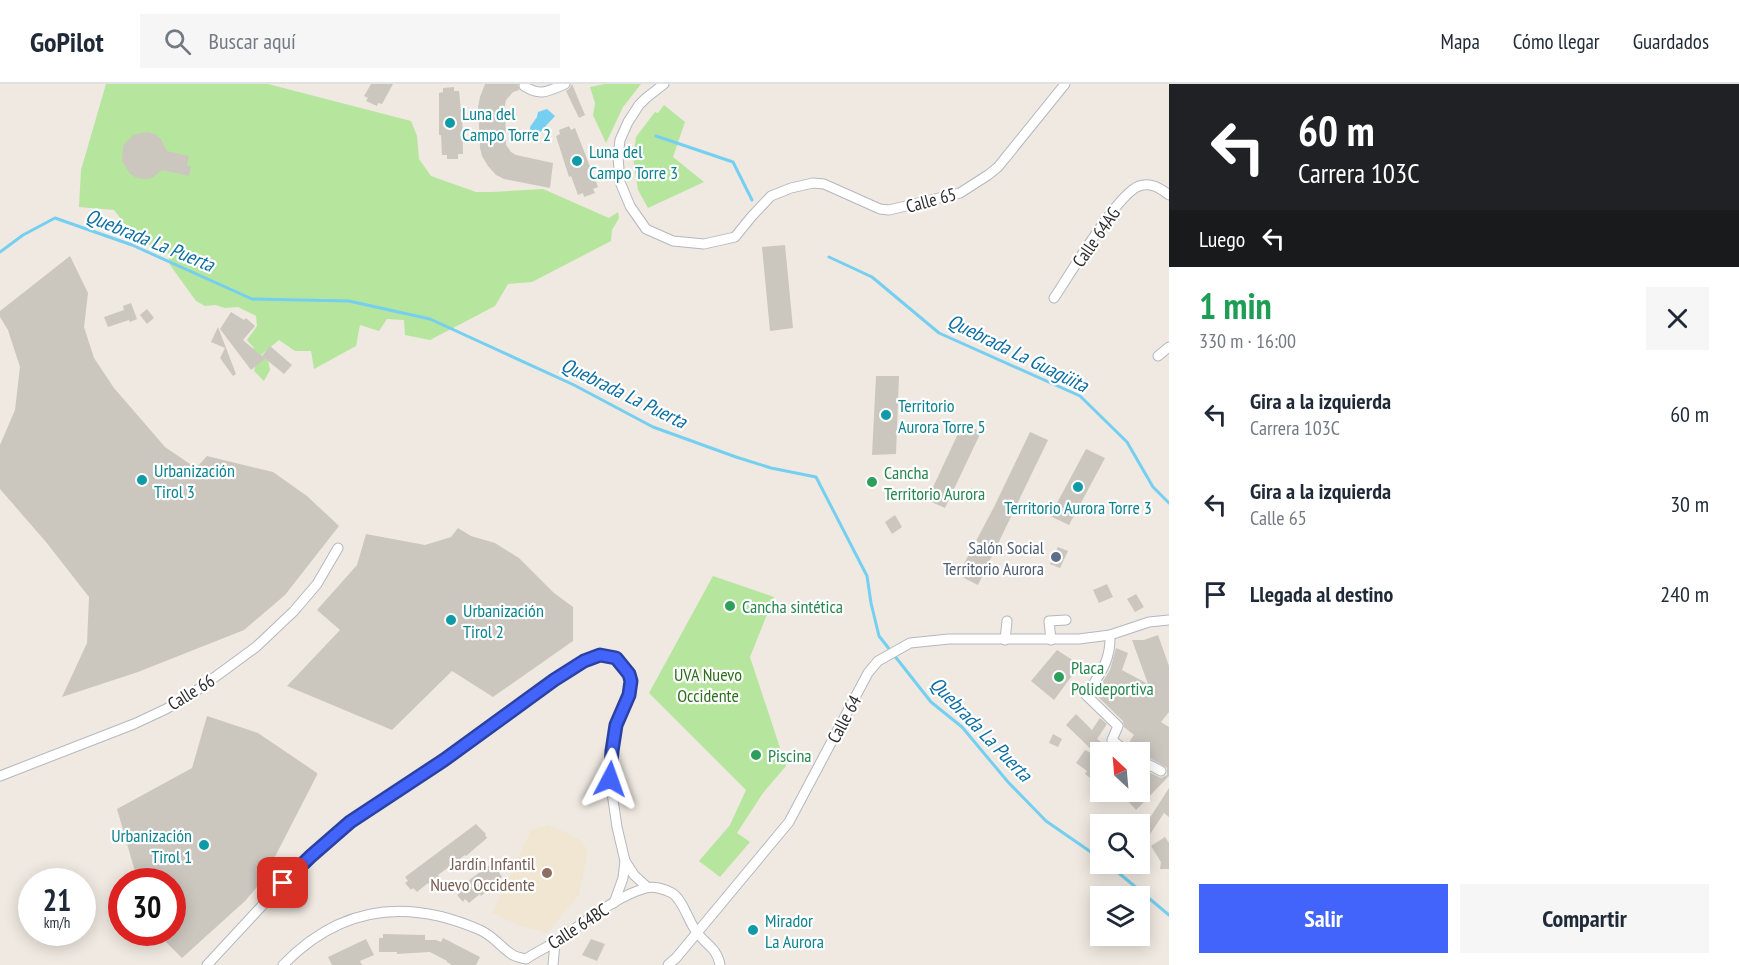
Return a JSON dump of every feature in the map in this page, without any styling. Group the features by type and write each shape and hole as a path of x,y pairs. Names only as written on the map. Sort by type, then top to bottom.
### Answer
{"street":[{"path":"524,86 540,94 565,84"},
{"name":"Calle 65","path":"664,84 639,105 628,122 620,140 618,158 620,182 630,206 646,229 673,241 704,244 735,237 771,196 790,188 813,183 824,184 880,209 889,210 960,193 998,167 1065,84"},
{"name":"Calle 64AG","path":"1054,298 1113,211 1132,190 1139,186 1154,185 1169,195"},
{"path":"1158,356 1169,347"},
{"name":"Calle 66","path":"0,776 134,724 196,691 256,647 294,611 317,584 338,548"},
{"path":"1051,640 1049,621 1066,620"},
{"name":"Calle 64","path":"668,965 789,822 868,673 878,661 910,643 949,639 1079,639 1110,635 1149,622 1169,620"},
{"path":"1005,640 1006,621"},
{"path":"1110,635 1108,660 1086,695 1118,726 1112,740 1115,742"},
{"path":"207,965 283,883 350,822 422,775 554,680 584,661 600,655 616,658 629,674 631,681 629,695 616,725 610,779 625,861 634,875 647,887 657,887 674,894 680,900 697,933 719,956 720,965"},
{"path":"1150,765 1161,771"},
{"path":"614,903 623,878 625,861"},
{"name":"Calle 64BC","path":"283,965 308,942 338,924 356,918 405,910 457,921 484,932 513,955 526,959 555,943 614,903 647,887"},
{"path":"553,965 555,943"}],"shaded area":[{"name":"Jardín Infantil Nuevo Occidente","path":"548,825 578,838 588,850 579,895 547,933 519,925 492,913 531,830"}],"green space":[{"path":"106,84 268,84 411,121 417,136 419,159 431,176 476,192 543,189 609,218 618,212 619,218 612,230 611,241 532,282 508,284 495,306 430,340 405,335 404,320 387,319 379,331 360,325 356,346 314,369 311,351 295,351 279,340 261,355 268,360 270,370 264,381 254,371 257,360 250,354 254,348 247,340 257,326 256,316 238,307 205,306 196,301 170,265 166,245 160,243 153,248 141,238 135,237 114,210 79,207 81,170"},
{"path":"605,84 641,84 623,107 606,143 593,115 595,103 590,87"},
{"path":"664,105 685,122 673,157 704,182 648,208 638,190 633,158 636,137 655,112 658,113"},
{"name":"UVA Nuevo Occidente","path":"713,576 774,597 750,657 786,766 763,793 737,833 750,842 720,877 699,861 730,825 746,790 649,693"}],"water":[{"path":"547,109 555,116 532,141 530,127 538,112"}],"building":[{"path":"371,84 393,84 382,104 378,103 377,106 366,101 368,98 364,96"},
{"path":"485,84 518,84 519,90 513,92 505,105 506,145 516,155 553,163 550,188 504,179 496,175 488,166 480,148 478,107"},
{"path":"572,84 585,115 579,118 566,91"},
{"name":"Luna del Campo Torre 2","path":"454,87 454,91 459,91 462,111 463,154 458,154 458,159 447,159 447,155 442,155 441,135 439,135 439,93 443,92 443,88"},
{"name":"Luna del Campo Torre 3","path":"569,126 571,130 575,128 598,187 593,189 595,193 584,197 583,193 578,195 571,176 569,177 556,136 560,134 559,130"},
{"path":"147,132 161,139 167,151 189,156 187,166 191,166 189,176 162,170 152,178 144,179 130,174 122,161 123,146 133,135"},
{"path":"785,245 793,328 770,331 762,247"},
{"name":"Urbanización Tirol 3","path":"70,256 88,293 84,327 94,358 114,388 165,447 196,468 207,456 273,472 307,496 339,526 285,595 244,630 138,672 62,697 87,643 89,597 0,489 0,445 15,410 20,367 8,330 0,317 0,311"},
{"path":"131,303 137,319 108,327 104,317 124,310 123,306"},
{"path":"147,309 154,318 147,324 140,315"},
{"path":"231,312 244,320 246,318 255,326 243,340 265,359 251,370 220,329"},
{"path":"218,327 236,374 233,376 220,358 225,348 211,342"},
{"path":"270,346 292,365 284,374 262,356"},
{"name":"Territorio Aurora Torre 5","path":"876,376 899,376 896,454 872,455"},
{"path":"963,423 981,432 945,508 927,500"},
{"path":"1030,432 1048,440 978,585 958,575"},
{"name":"Territorio Aurora Torre 3","path":"1086,449 1105,458 1069,525 1050,516"},
{"path":"895,515 902,527 892,534 885,522"},
{"name":"Urbanización Tirol 2","path":"458,528 471,536 495,543 519,558 554,593 573,607 573,641 493,697 452,671 392,730 287,686 340,630 317,610 357,565 366,534 425,545 451,537"},
{"path":"1058,547 1068,551 1060,568 1050,564"},
{"path":"1107,584 1113,597 1099,603 1093,590"},
{"path":"1136,594 1144,607 1135,612 1127,599"},
{"path":"1158,635 1169,666 1169,712 1161,722 1169,727 1169,776 1150,796 1150,773 1161,778 1167,775 1167,768 1150,758 1150,742 1129,742 1134,735 1095,694 1110,670 1116,648 1128,653 1122,670 1148,684 1132,640 1144,640"},
{"path":"1057,650 1080,665 1054,700 1031,681"},
{"path":"1076,714 1092,730 1100,718 1107,724 1097,739 1102,742 1090,742 1090,748 1066,725"},
{"name":"Urbanización Tirol 1","path":"207,716 258,733 317,775 263,880 245,901 182,958 170,946 186,946 186,868 134,868 117,809 192,768"},
{"path":"1053,734 1062,739 1058,747 1049,743"},
{"path":"1085,750 1090,752 1090,778 1085,774 1087,771 1076,763"},
{"path":"1169,788 1169,817 1164,813 1150,834 1150,818"},
{"path":"1129,802 1144,802 1136,810"},
{"path":"476,824 487,838 429,884 417,892 413,888 411,890 405,883 408,881 405,877"},
{"path":"1165,837 1169,843 1169,869 1160,869 1161,862 1151,846"},
{"path":"491,864 502,877 481,896 480,894 469,903 465,899 463,902 457,895 460,893 457,889"},
{"path":"383,934 425,935 425,940 441,942 443,938 480,957 476,965 452,965 430,952 397,954 397,952 379,952 379,938 383,938"},
{"path":"366,939 374,955 360,961 362,965 332,965 328,957"},
{"path":"591,939 605,944 597,961 582,955"}],"waterway":[{"name":"Quebrada La Guagüita","path":"656,136 733,162 752,200"},
{"name":"Quebrada La Puerta","path":"0,252 23,235 55,218 132,245 252,299 349,301 430,319 574,385 653,427 771,468 816,477 867,576 879,636 931,702 962,727 1008,782 1046,821 1090,851"},
{"name":"Quebrada La Guagüita","path":"829,257 872,277 939,333 1080,396 1127,442 1153,487 1169,503"},
{"name":"Quebrada La Puerta","path":"1120,874 1169,915"}],"place":[{"name":"Luna del Campo Torre 2","path":"450,123"},
{"name":"Luna del Campo Torre 3","path":"577,161"},
{"name":"Territorio Aurora Torre 5","path":"886,415"},
{"name":"Urbanización Tirol 3","path":"142,480"},
{"name":"Cancha Territorio Aurora","path":"872,482"},
{"name":"Territorio Aurora Torre 3","path":"1078,487"},
{"name":"Salón Social Territorio Aurora","path":"1056,557"},
{"name":"Cancha sintética","path":"730,606"},
{"name":"Urbanización Tirol 2","path":"451,620"},
{"name":"Placa Polideportiva","path":"1059,677"},
{"name":"Piscina","path":"756,755"},
{"name":"Urbanización Tirol 1","path":"204,845"},
{"name":"Jardín Infantil Nuevo Occidente","path":"547,873"},
{"name":"Mirador La Aurora","path":"753,930"}],"route":[{"path":"283,883 350,822 444,760 554,680 584,661 600,655 616,658 629,674 631,681 629,695 616,725 610,779"}]}
